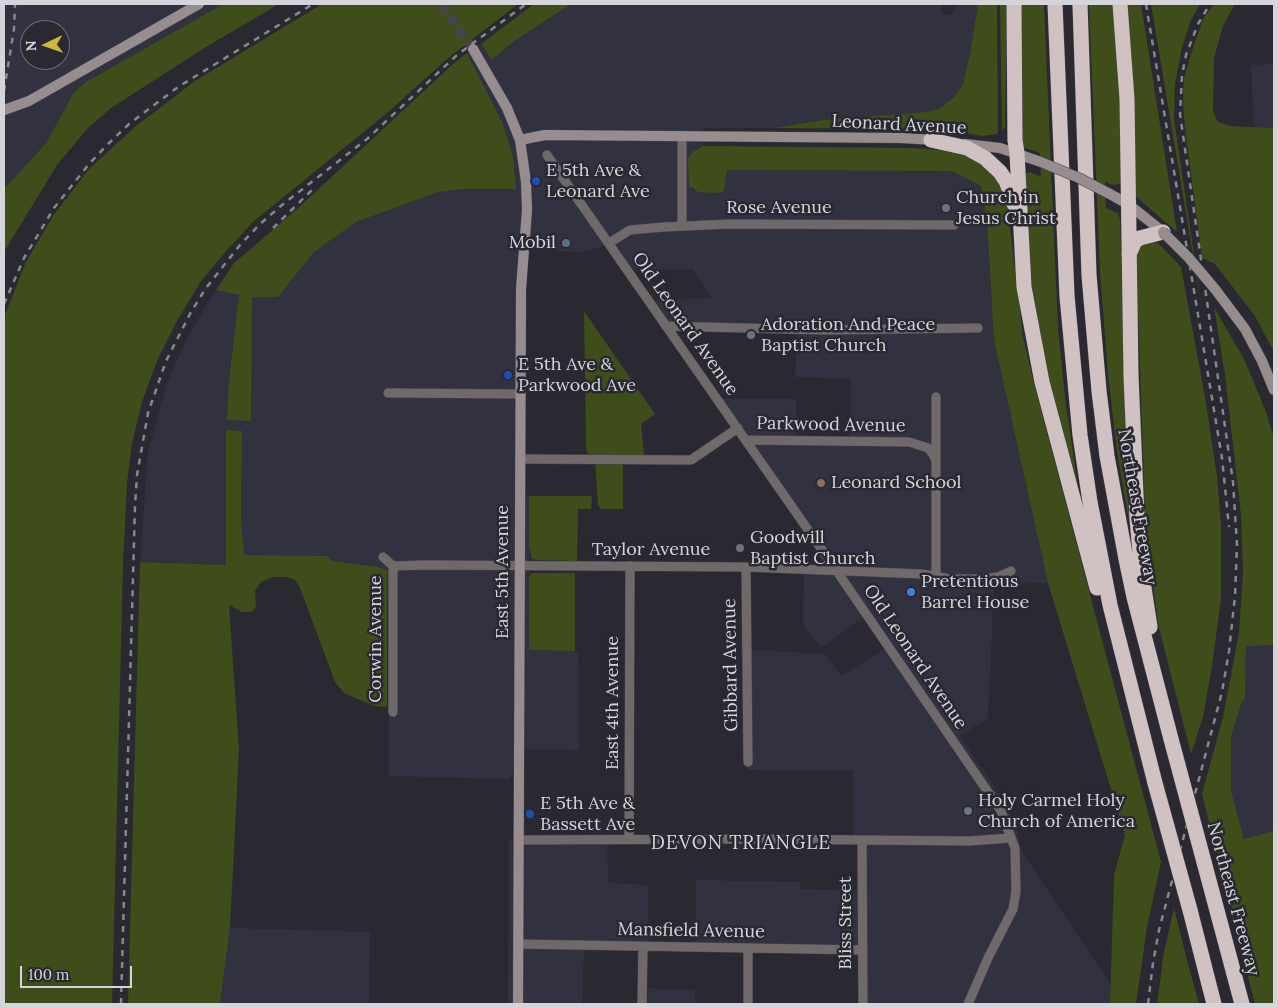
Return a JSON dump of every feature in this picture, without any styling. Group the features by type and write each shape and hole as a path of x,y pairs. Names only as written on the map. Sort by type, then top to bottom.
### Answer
{"highway":[{"path":"1014,4 1015,135 1022,268"},
{"path":"1055,4 1064,259 1074,387 1090,502 1115,628 1214,1004"},
{"name":"Northeast Freeway","path":"1080,4 1089,275 1100,399 1111,478 1128,568 1171,739 1242,1004"},
{"path":"1120,4 1127,99 1131,376 1137,518 1151,628 1171,739"},
{"path":"931,140 967,148 977,153 1000,172 1012,196 1024,287 1042,382 1100,599 1115,628"},
{"path":"1129,256 1135,242 1140,238 1163,232"}],"main road":[{"path":"4,110 29,101 199,4"},
{"path":"473,49 507,108 520,140"},
{"name":"Leonard Avenue","path":"520,140 545,136 901,138 1000,148 1017,153 1079,178 1108,193 1128,204 1163,232 1188,257 1245,329 1262,361 1274,390"},
{"name":"East 5th Avenue","path":"518,1004 521,289 527,210 526,182 520,140"}],"street":[{"path":"682,137 682,226"},
{"name":"Old Leonard Avenue","path":"547,155 738,428 1001,811 1015,848 1016,891 1013,909 988,958 968,1004"},
{"name":"Rose Avenue","path":"609,242 630,230 682,226 747,224 954,225"},
{"path":"666,326 823,330 978,328"},
{"path":"388,393 521,394"},
{"path":"936,397 936,576"},
{"name":"Parkwood Avenue","path":"520,458 691,460 738,428"},
{"name":"Parkwood Avenue","path":"746,440 909,442 928,448 936,461"},
{"path":"383,557 393,566"},
{"name":"Taylor Avenue","path":"393,566 426,564 746,567 922,574 950,579 983,579 998,577 1011,571"},
{"name":"Corwin Avenue","path":"393,566 393,712"},
{"name":"East 4th Avenue","path":"629,840 630,566"},
{"name":"Gibbard Avenue","path":"746,567 748,762"},
{"path":"519,840 759,839 969,841 1011,838"},
{"name":"Bliss Street","path":"862,841 863,1004"},
{"name":"Mansfield Avenue","path":"519,944 863,950"},
{"path":"642,1004 643,946"},
{"path":"748,948 748,1004"}],"shaded area":[{"path":"4,4 223,4 86,82 74,91 46,143 4,189"},
{"path":"571,4 943,4 941,10 944,15 949,15 952,14 958,4 978,4 963,84 954,97 939,109 926,112 823,120 774,128 703,128 703,146 697,148 689,187 724,191 726,170 952,171 981,186 987,223 994,340 1048,583 994,584 988,718 960,736 1004,801 1016,825 1020,849 1110,983 1110,1004 863,1004 863,950 696,948 696,880 800,882 800,889 862,891 862,840 854,840 853,771 747,770 748,650 825,654 842,676 887,647 865,616 821,648 803,624 804,567 833,567 715,398 796,399 796,442 850,443 851,379 795,377 797,329 667,327 647,301 712,298 693,269 627,269 608,245 583,252 520,250 520,495 529,496 529,650 578,651 579,750 526,749 509,779 389,776 387,572 379,567 332,561 328,556 244,555 241,518 242,431 226,430 226,565 140,562 148,452 167,383 190,332 216,290 239,295 229,380 251,421 252,297 278,297 314,252 356,222 438,192 465,189 516,189 513,156 503,124 467,53 481,44 493,60 513,42"},
{"path":"1274,64 1274,128 1254,127 1251,65"},
{"path":"1246,645 1274,645 1274,831 1244,839 1231,791 1231,737 1242,700 1245,700"},
{"path":"509,839 607,840 608,883 648,885 649,947 584,945 582,1004 508,1004"},
{"path":"230,928 370,932 369,1004 220,1004"},
{"path":"642,988 695,990 695,1004 643,1004"}],"green space":[{"path":"223,4 279,4 206,47 111,108 88,128 57,165 4,252 4,189 46,143 74,92 86,82"},
{"path":"322,4 518,4 448,58 387,113 254,221 201,281 177,321 157,361 142,402 132,443 127,483 123,564 112,1004 4,1004 4,317 26,262 53,216 89,169 136,126 195,81"},
{"path":"534,4 571,4 513,42 492,60 481,44"},
{"path":"978,4 997,4 998,134 982,136 921,129 774,128 823,120 926,112 939,109 954,97 963,84"},
{"path":"1000,4 1007,4 1005,127 1002,131"},
{"path":"1018,4 1044,4 1058,329 1066,406 1079,493 1046,371 1029,261 1024,174 1030,172 1041,177 1040,153 1023,147 1020,143"},
{"path":"1089,4 1115,4 1123,176 1120,184 1112,185 1105,181 1106,208 1118,213 1120,220 1124,352 1133,523 1130,527 1117,451 1108,374 1100,273"},
{"path":"1126,4 1141,4 1177,232 1135,194"},
{"path":"1151,4 1200,4 1191,20 1182,47 1175,84 1174,119 1202,309"},
{"path":"1214,4 1235,4 1223,26 1214,58 1213,112 1218,122 1230,126 1274,128 1274,352 1255,316 1215,264 1202,258 1185,128 1184,78 1203,19"},
{"path":"467,53 503,124 513,156 516,189 465,189 438,192 356,222 314,252 278,297 252,297 251,421 227,420 229,380 239,295 216,290 234,263 296,210"},
{"path":"703,146 912,148 954,151 970,155 989,169 1003,190 1007,203 1023,336 1033,380 1161,862 1147,927 1136,1004 1110,1004 1114,875 1125,835 1048,583 994,340 987,223 981,186 952,171 727,170 724,191 718,193 698,192 694,188 689,187 688,159 692,152"},
{"path":"1148,241 1158,243 1181,267 1205,397 1217,476 1221,524 1221,599 1203,717 1191,754 1159,628 1146,539 1136,254 1140,244"},
{"path":"1214,307 1245,361 1266,412 1274,438 1274,645 1246,646 1245,700 1242,701 1231,737 1231,791 1244,839 1274,831 1274,1004 1255,1004 1202,794 1223,717 1239,633 1243,573 1241,515 1225,375"},
{"path":"584,311 655,414 641,424 644,455 588,454 586,449"},
{"path":"226,430 242,431 241,518 244,555 328,556 332,561 379,567 387,571 387,707 374,706 344,693 335,682 300,588 295,580 287,577 273,577 261,582 255,591 256,606 252,612 242,612 229,605 239,749 230,928 220,1004 128,1004 140,562 226,565"},
{"path":"595,461 623,461 623,509 601,509 598,505"},
{"path":"529,496 592,496 591,509 578,509 577,561 532,559 529,547"},
{"path":"532,573 575,573 575,651 529,650 529,576"},
{"path":"1174,908 1199,1004 1157,1004 1164,952"}],"tunnel":[{"path":"441,4 473,49"}],"railway":[{"path":"4,91 14,29 15,4"},
{"path":"4,304 24,258 54,208 89,164 108,144 129,124 178,87 313,4"},
{"path":"121,1004 137,475 148,413 166,361 191,312 206,288 240,245 260,224 367,139 457,55 526,4"},
{"path":"1146,4 1222,458 1229,527"},
{"path":"1148,1004 1159,930 1222,692 1235,596 1237,545 1233,482 1180,114 1182,75 1186,55 1198,24 1210,4"},
{"path":"273,228 314,188"}],"place":[{"name":"E 5th Ave & Leonard Ave","path":"536,181"},
{"name":"Church in Jesus Christ","path":"946,208"},
{"name":"Mobil","path":"566,243"},
{"name":"Adoration And Peace Baptist Church","path":"751,335"},
{"name":"E 5th Ave & Parkwood Ave","path":"508,375"},
{"name":"Leonard School","path":"821,483"},
{"name":"Goodwill Baptist Church","path":"740,548"},
{"name":"Pretentious Barrel House","path":"911,592"},
{"name":"Holy Carmel Holy Church of America","path":"968,811"},
{"name":"E 5th Ave & Bassett Ave","path":"530,814"}],"district":[{"name":"DEVON TRIANGLE","path":"741,844"}]}
